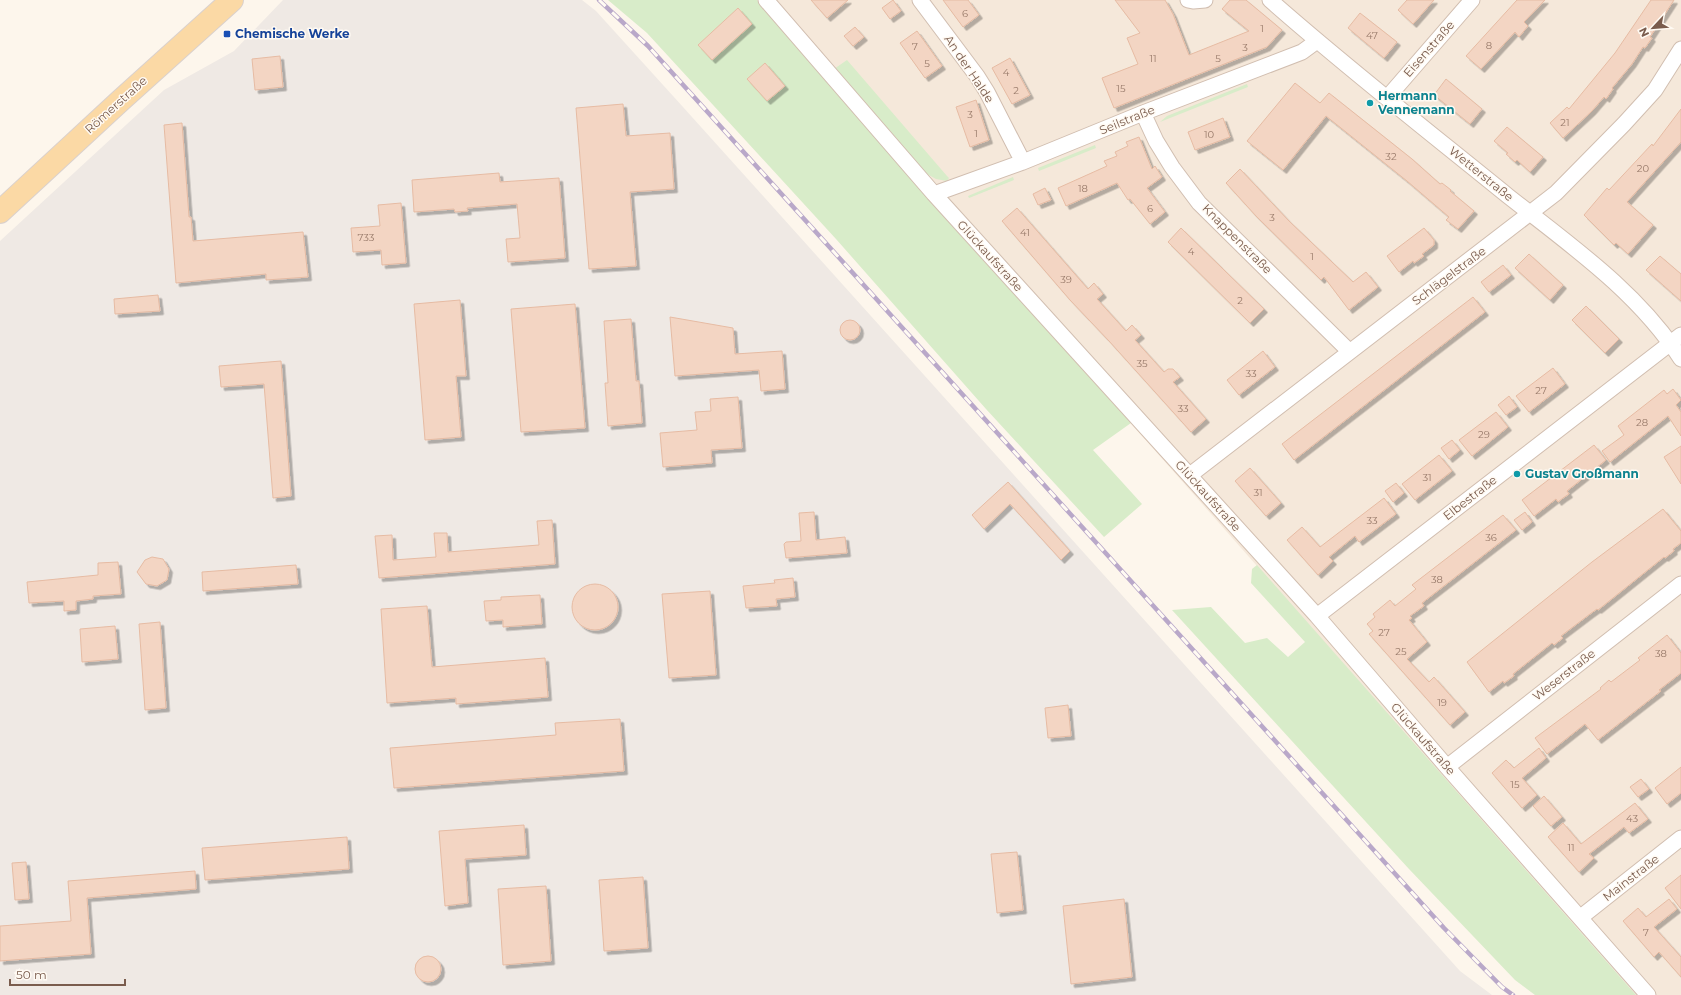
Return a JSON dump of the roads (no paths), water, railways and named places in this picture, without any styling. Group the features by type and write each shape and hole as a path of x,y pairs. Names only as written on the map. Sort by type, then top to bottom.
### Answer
{"main road":[{"name":"Römerstraße","path":"0,212 232,0"}],"street":[{"name":"An der Halde","path":"920,0 981,82 1023,162"},
{"path":"1188,0 1205,0"},
{"name":"Wetterstraße","path":"1270,0 1317,41 1588,260 1676,339 1681,359"},
{"name":"Eisenstraße","path":"1387,98 1472,0"},
{"name":"Glückaufstraße","path":"770,1 934,194 1317,616 1447,767 1581,917 1648,995"},
{"name":"Seilstraße","path":"934,194 1023,162 1143,113 1302,52 1317,41"},
{"name":"Schlägelstraße","path":"1190,475 1556,193 1624,124 1655,90 1681,49"},
{"name":"Knappenstraße","path":"1143,113 1156,140 1172,167 1200,203 1350,351"},
{"name":"Elbestraße","path":"1317,616 1676,339"},
{"name":"Weserstraße","path":"1447,767 1681,584"},
{"name":"Mainstraße","path":"1581,917 1681,838"}],"railway":[{"path":"599,0 648,46 1444,928 1502,987 1513,995"}],"place":[{"name":"Chemische Werke","path":"227,34"},
{"name":"Hermann Vennemann","path":"1370,103"},
{"name":"Gustav Großmann","path":"1517,474"}]}
